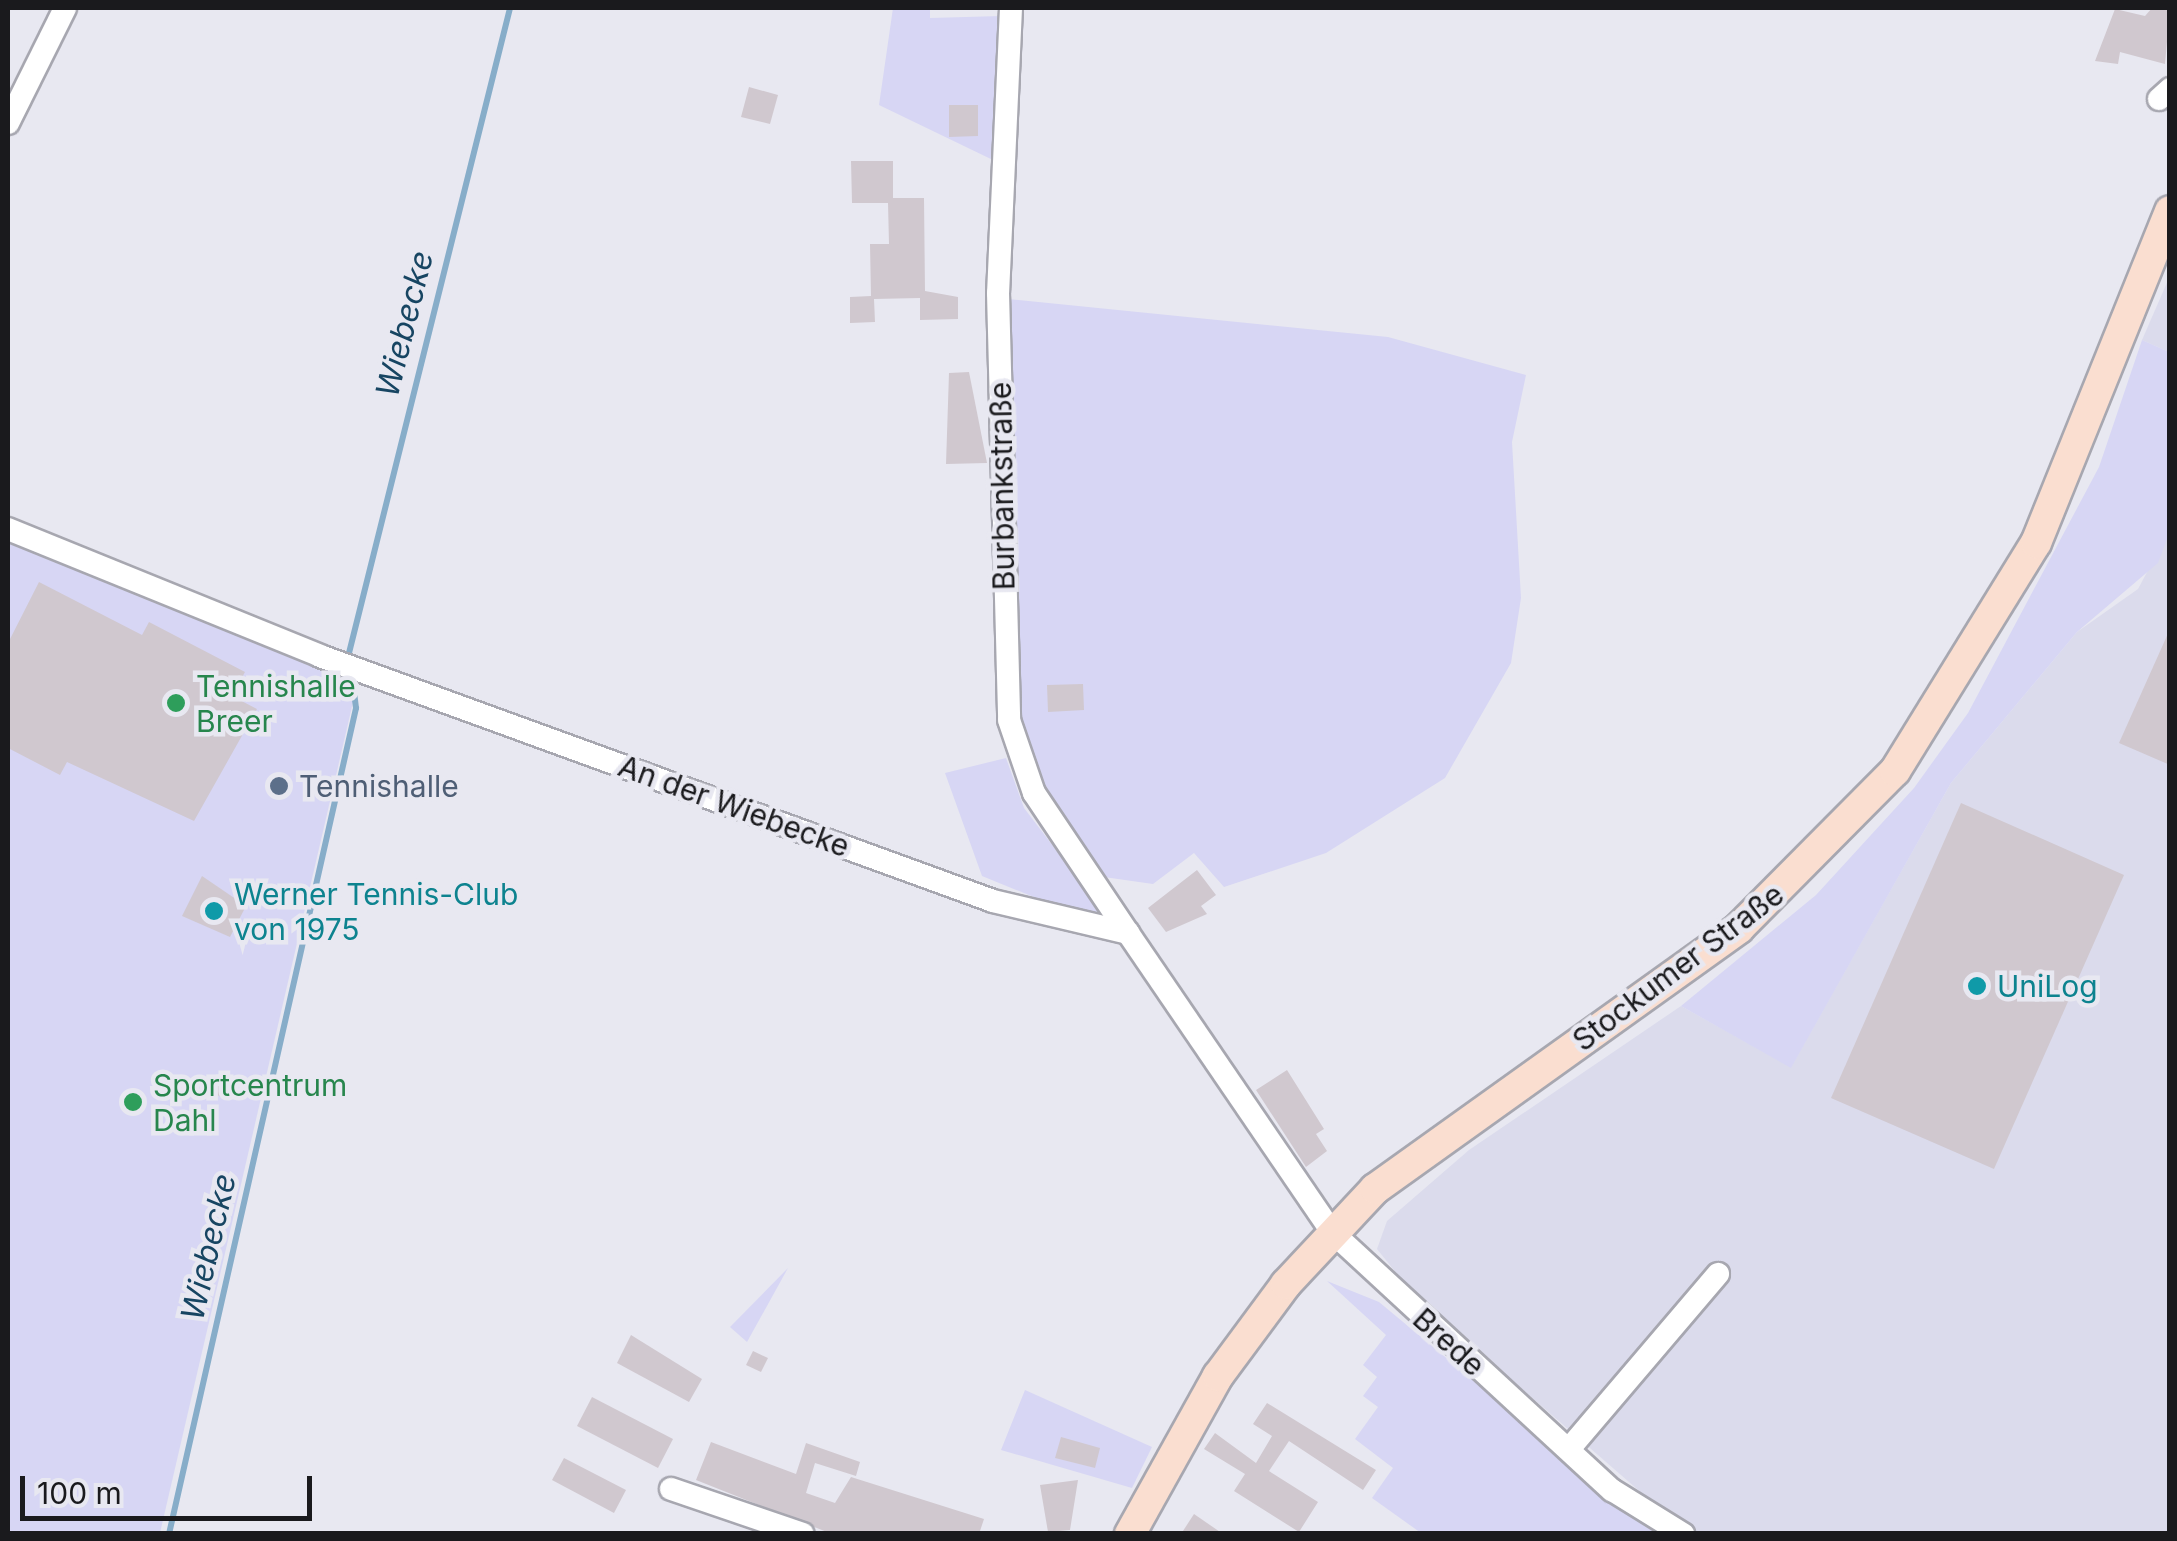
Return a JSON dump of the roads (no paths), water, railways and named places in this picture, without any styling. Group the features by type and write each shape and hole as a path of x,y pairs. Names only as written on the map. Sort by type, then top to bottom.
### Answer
{"main road":[{"name":"Stockumer Straße","path":"1130,1534 1218,1376 1332,1232 1436,1140 1739,928 1895,771 2036,543 2170,211"}],"street":[{"path":"8,122 65,8"},
{"name":"Burbankstraße","path":"1011,8 998,293 1009,720 1034,792 1128,933"},
{"name":"An der Wiebecke","path":"8,529 320,656 993,901 1128,933"},
{"path":"1128,933 1332,1232"},
{"name":"Brede","path":"1332,1232 1569,1449 1682,1534"},
{"path":"1569,1449 1718,1274"},
{"path":"671,1489 804,1534"}],"waterway":[{"name":"Wiebecke","path":"349,653 510,8"},
{"name":"Wiebecke","path":"169,1534 356,708 352,677"}],"place":[{"name":"Tennishalle Breer","path":"176,703"},
{"name":"Tennishalle","path":"279,786"},
{"name":"Werner Tennis-Club von 1975","path":"214,911"},
{"name":"UniLog","path":"1977,986"},
{"name":"Sportcentrum Dahl","path":"133,1102"}]}
